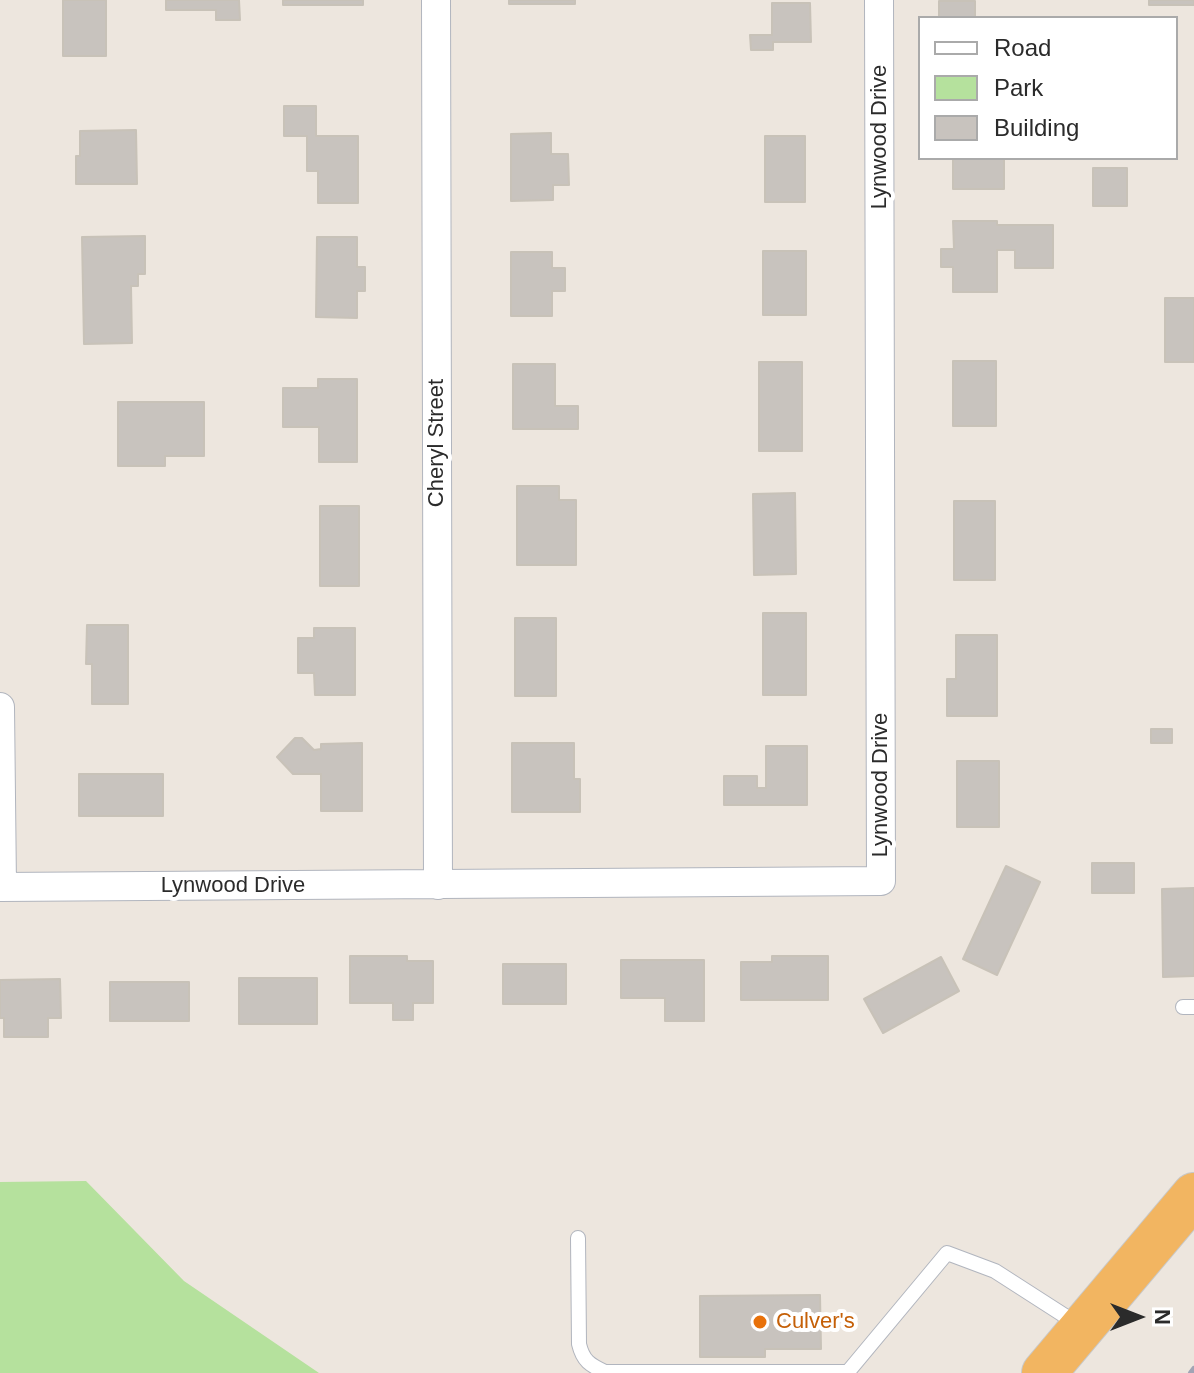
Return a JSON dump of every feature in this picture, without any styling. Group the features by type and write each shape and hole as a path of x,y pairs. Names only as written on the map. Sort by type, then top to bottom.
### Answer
{"highway":[{"path":"1044,1373 1194,1195"}],"street":[{"name":"Cheryl Street","path":"436,0 438,885"},
{"name":"Lynwood Drive","path":"1,887 881,881 879,0"},
{"path":"0,707 1,887"}],"lane":[{"path":"578,1238 579,1344 582,1358 605,1372 848,1372 947,1253 995,1271 1083,1328"}],"green space":[{"path":"86,1181 184,1281 319,1373 0,1373 0,1182"}],"building":[{"path":"63,0 106,0 106,56 63,56"},
{"path":"166,0 239,0 240,20 216,20 216,10 166,10"},
{"path":"283,0 363,0 363,5 283,5"},
{"path":"509,0 575,0 575,4 509,4"},
{"path":"1149,0 1194,0 1194,5 1149,5"},
{"path":"939,1 975,1 975,16 939,16"},
{"path":"772,3 810,3 811,42 773,42 773,50 751,50 750,35 772,35"},
{"path":"284,106 316,106 316,136 358,136 358,203 318,203 318,171 307,171 307,136 284,136"},
{"path":"136,130 137,184 76,184 80,131"},
{"path":"551,133 551,154 568,154 569,185 553,185 553,200 511,201 511,134"},
{"path":"765,136 805,136 805,202 765,202"},
{"path":"953,160 1004,160 1004,189 953,189"},
{"path":"1093,168 1127,168 1127,206 1093,206"},
{"path":"953,221 1053,225 1053,268 1015,268 1015,250 997,250 997,292 953,292 953,267 941,267 941,249 954,249"},
{"path":"145,236 145,274 138,274 138,286 131,286 132,343 84,344 82,237"},
{"path":"317,237 357,237 357,267 365,267 365,291 357,291 357,318 316,317"},
{"path":"763,251 806,251 806,315 763,315"},
{"path":"511,252 552,252 552,268 565,268 565,291 552,291 552,316 511,316"},
{"path":"1165,298 1194,298 1194,362 1165,362"},
{"path":"953,361 996,361 996,426 953,426"},
{"path":"759,362 802,362 802,451 759,451"},
{"path":"513,364 555,364 555,406 578,406 578,429 513,429"},
{"path":"318,379 357,379 357,462 319,462 319,427 283,427 283,388 318,388"},
{"path":"118,402 204,402 204,456 165,456 165,466 118,466"},
{"path":"517,486 559,486 559,500 576,500 576,565 517,565"},
{"path":"795,493 796,574 754,575 753,494"},
{"path":"954,501 995,501 995,580 954,580"},
{"path":"320,506 359,506 359,586 320,586"},
{"path":"763,613 806,613 806,695 763,695"},
{"path":"515,618 556,618 556,696 515,696"},
{"path":"87,625 128,625 128,704 92,704 92,664 86,664"},
{"path":"314,628 355,628 355,695 315,695 314,673 298,673 298,638 314,638"},
{"path":"956,635 997,635 997,716 947,716 947,679 956,679"},
{"path":"1151,729 1172,729 1172,743 1151,743"},
{"path":"295,738 302,738 314,750 321,749 321,744 362,743 362,811 321,811 321,774 293,774 277,757"},
{"path":"512,743 574,743 574,779 580,779 580,812 512,812"},
{"path":"766,746 807,746 807,805 724,805 724,776 757,776 757,788 766,788"},
{"path":"957,761 999,761 999,827 957,827"},
{"path":"79,774 163,774 163,816 79,816"},
{"path":"1092,863 1134,863 1134,893 1092,893"},
{"path":"1006,866 1040,882 997,975 963,959"},
{"path":"1194,888 1194,976 1163,977 1162,889"},
{"path":"350,956 407,956 407,961 433,961 433,1003 413,1003 413,1020 393,1020 393,1003 350,1003"},
{"path":"772,956 828,956 828,1000 741,1000 741,962 772,962"},
{"path":"941,957 959,991 883,1033 864,999"},
{"path":"621,960 704,960 704,1021 665,1021 665,998 621,998"},
{"path":"503,964 566,964 566,1004 503,1004"},
{"path":"239,978 317,978 317,1024 239,1024"},
{"path":"60,979 61,1018 48,1018 48,1037 4,1037 4,1018 0,1018 0,980"},
{"path":"110,982 189,982 189,1021 110,1021"},
{"name":"Culver's","path":"820,1295 821,1349 765,1349 765,1357 700,1357 700,1296"}],"railway":[{"path":"1191,1373 1194,1369"}],"place":[{"name":"Culver's","path":"760,1322"}]}
